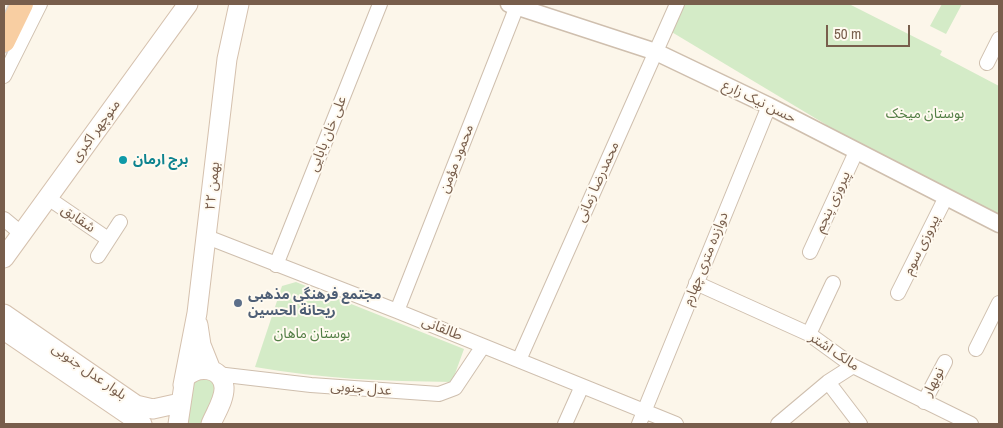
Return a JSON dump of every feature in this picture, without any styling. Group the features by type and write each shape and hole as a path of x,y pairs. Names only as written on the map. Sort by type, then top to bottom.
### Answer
{"highway":[{"path":"4,15 9,4"},
{"path":"4,41 22,4"}],"main road":[{"name":"منوچهر اکبری","path":"4,258 188,4"},
{"name":"۲۲ بهمن","path":"178,424 197,313 207,237 227,59 229,4"},
{"name":"۲۲ بهمن","path":"227,59 240,4"},
{"name":"۲۲ بهمن","path":"197,313 201,345 214,372 224,386 224,393 211,424"},
{"name":"بلوار عدل جنوبی","path":"4,314 133,417"},
{"name":"بلوار عدل جنوبی","path":"4,330 133,417"},
{"path":"182,394 190,373 197,369 214,372"},
{"name":"بلوار عدل جنوبی","path":"133,417 182,394"}],"street":[{"path":"4,76 40,4"},
{"name":"علی خان بابایی","path":"276,265 380,4"},
{"name":"محمدرضا زمانی","path":"519,360 678,4"},
{"name":"حسن نیک زارع","path":"513,5 536,8 656,52 768,106 999,224"},
{"name":"محمود مؤمن","path":"397,311 513,5"},
{"path":"987,63 999,39"},
{"name":"دوازده متری چهارم","path":"641,418 768,106"},
{"name":"پیروزی پنجم","path":"810,252 856,152"},
{"name":"پیروزی سوم","path":"898,293 946,197"},
{"name":"شقایق","path":"48,198 108,239"},
{"path":"4,219 22,234"},
{"name":"شقایق","path":"98,256 120,222"},
{"name":"طالقانی","path":"207,237 582,386 641,418 676,424"},
{"name":"مالک اشتر","path":"696,283 809,334 853,366 967,424"},
{"path":"809,334 833,283"},
{"path":"976,349 999,303"},
{"name":"عدل جنوبی","path":"214,372 311,385 439,394 455,388 483,346"},
{"name":"نوبهار","path":"924,402 945,362"},
{"path":"778,424 828,382 853,366"},
{"path":"828,382 860,424"},
{"path":"565,424 582,386"}],"green space":[{"name":"بوستان میخک","path":"683,4 849,4 942,51 940,55 999,86 999,217 839,137 825,124 670,31"},
{"path":"942,4 962,4 946,34 930,26"},
{"name":"بوستان ماهان","path":"296,282 464,349 452,382 353,379 255,367 282,286"},
{"path":"207,375 218,384 206,424 185,424 190,385"}],"place":[{"name":"برج ارمان","path":"123,160"},
{"name":"مجتمع فرهنگی مذهبی ریحانة الحسین","path":"238,303"}]}
